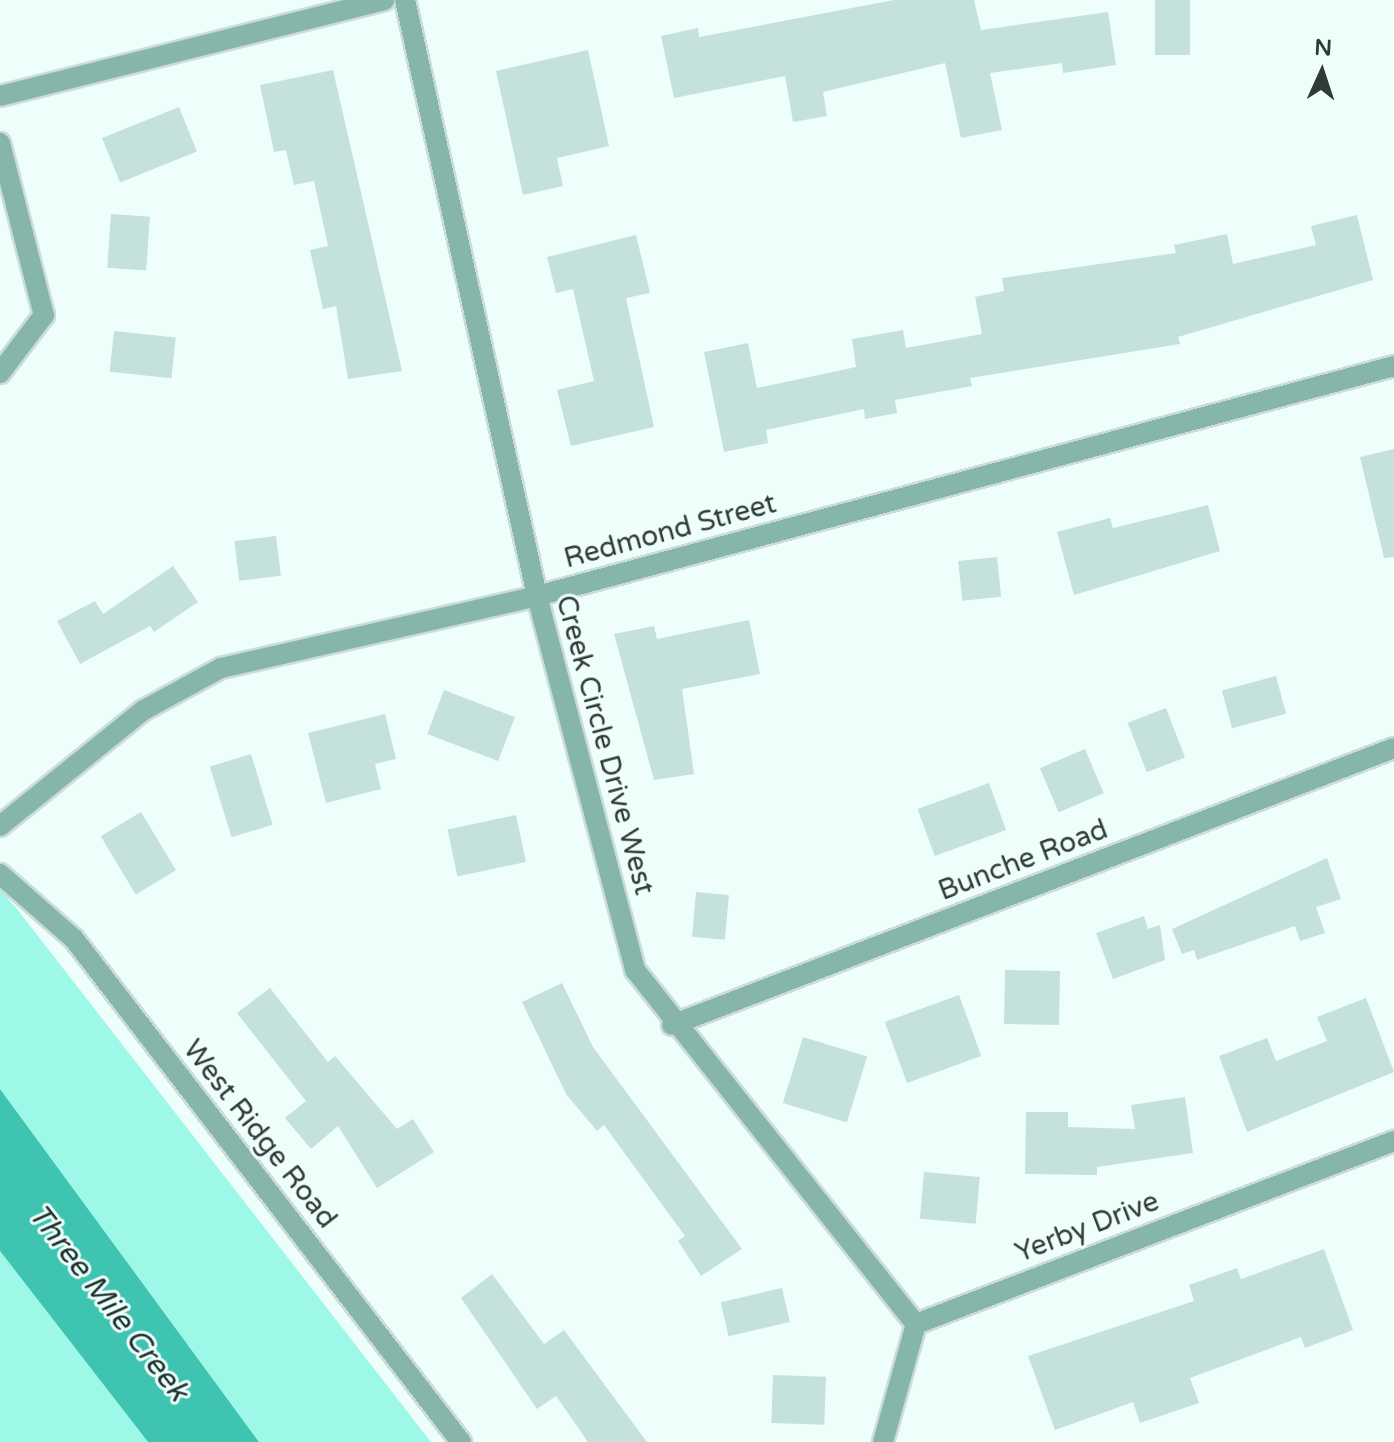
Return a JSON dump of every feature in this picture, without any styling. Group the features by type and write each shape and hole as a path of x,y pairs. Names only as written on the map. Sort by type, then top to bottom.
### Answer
{"street":[{"path":"0,96 384,0"},
{"name":"Creek Circle Drive West","path":"405,0 537,596 635,970 672,1025 916,1324"},
{"path":"0,143 44,315 7,368"},
{"name":"Redmond Street","path":"0,826 144,710 221,668 537,596 1394,366"},
{"name":"Bunche Road","path":"672,1025 1394,748"},
{"name":"West Ridge Road","path":"0,874 74,939 461,1442"},
{"name":"Yerby Drive","path":"916,1324 1394,1141"},
{"path":"883,1442 916,1324"}],"shaded area":[{"path":"0,890 431,1442 259,1442 0,1089"},
{"path":"0,1251 148,1442 0,1442"}],"water":[{"name":"Three Mile Creek","path":"0,1089 259,1442 148,1442 0,1251"}],"building":[{"path":"894,0 974,0 981,30 1108,12 1116,65 1063,73 1062,63 990,73 1002,130 961,138 945,63 823,92 827,116 793,122 785,76 674,98 661,36 698,28 699,37"},
{"path":"1155,0 1190,0 1190,55 1155,55"},
{"path":"588,50 609,146 557,158 563,186 523,195 496,71"},
{"path":"333,70 402,371 348,379 336,306 323,309 310,250 328,246 314,181 294,185 286,150 274,152 260,85"},
{"path":"179,107 197,152 120,183 102,138"},
{"path":"111,214 150,217 146,271 107,268"},
{"path":"1357,215 1373,280 1178,337 1180,344 970,378 972,386 895,400 897,413 865,419 864,409 766,430 768,443 724,452 704,352 748,343 757,388 856,367 852,339 903,330 906,348 982,334 975,297 1004,291 1002,278 1176,253 1174,245 1227,234 1233,264 1316,245 1311,226"},
{"path":"636,235 650,293 626,298 654,427 571,446 557,390 594,381 573,289 556,293 547,257"},
{"path":"114,331 176,337 171,378 110,372"},
{"path":"1394,449 1394,557 1384,558 1360,457"},
{"path":"1208,505 1220,551 1074,595 1057,532 1110,518 1113,528"},
{"path":"276,536 281,576 239,581 234,541"},
{"path":"997,557 1001,597 962,601 958,561"},
{"path":"173,566 198,602 154,632 150,626 80,664 57,621 95,601 103,614"},
{"path":"749,620 760,674 682,689 694,774 654,780 614,634 654,626 657,639"},
{"path":"1276,676 1286,714 1232,728 1222,690"},
{"path":"444,690 515,717 498,761 427,734"},
{"path":"1166,708 1185,757 1147,772 1128,723"},
{"path":"385,714 396,759 375,764 381,789 326,803 308,733"},
{"path":"1085,749 1104,793 1059,812 1040,768"},
{"path":"251,754 273,825 232,837 210,767"},
{"path":"989,783 1006,830 935,856 918,809"},
{"path":"141,812 176,870 136,894 101,836"},
{"path":"516,815 526,862 458,877 448,830"},
{"path":"1327,858 1341,899 1316,907 1325,933 1300,941 1295,926 1197,960 1194,950 1182,954 1172,929"},
{"path":"696,892 729,895 725,940 692,937"},
{"path":"1144,916 1148,929 1160,925 1165,960 1113,979 1096,933"},
{"path":"1005,970 1060,971 1059,1025 1004,1024"},
{"path":"562,983 593,1047 742,1249 701,1276 678,1241 685,1236 604,1125 597,1131 566,1094 522,1002"},
{"path":"270,988 328,1062 335,1056 397,1129 413,1119 434,1152 377,1188 338,1126 311,1149 285,1118 306,1101 237,1013"},
{"path":"959,995 981,1056 907,1083 885,1022"},
{"path":"1366,998 1394,1072 1247,1132 1219,1056 1267,1038 1276,1061 1327,1041 1317,1017"},
{"path":"803,1037 867,1057 847,1123 783,1103"},
{"path":"1185,1097 1193,1153 1097,1167 1097,1175 1025,1174 1026,1112 1068,1112 1068,1127 1135,1129 1131,1105"},
{"path":"924,1172 980,1177 976,1224 920,1219"},
{"path":"1324,1249 1353,1330 1305,1348 1301,1337 1190,1378 1199,1403 1140,1423 1133,1402 1055,1430 1028,1356 1194,1301 1189,1285 1237,1268 1241,1279"},
{"path":"492,1274 544,1344 564,1330 647,1442 588,1442 556,1396 537,1409 461,1298"},
{"path":"782,1288 790,1322 728,1336 721,1302"},
{"path":"773,1375 826,1377 824,1425 771,1423"}]}
